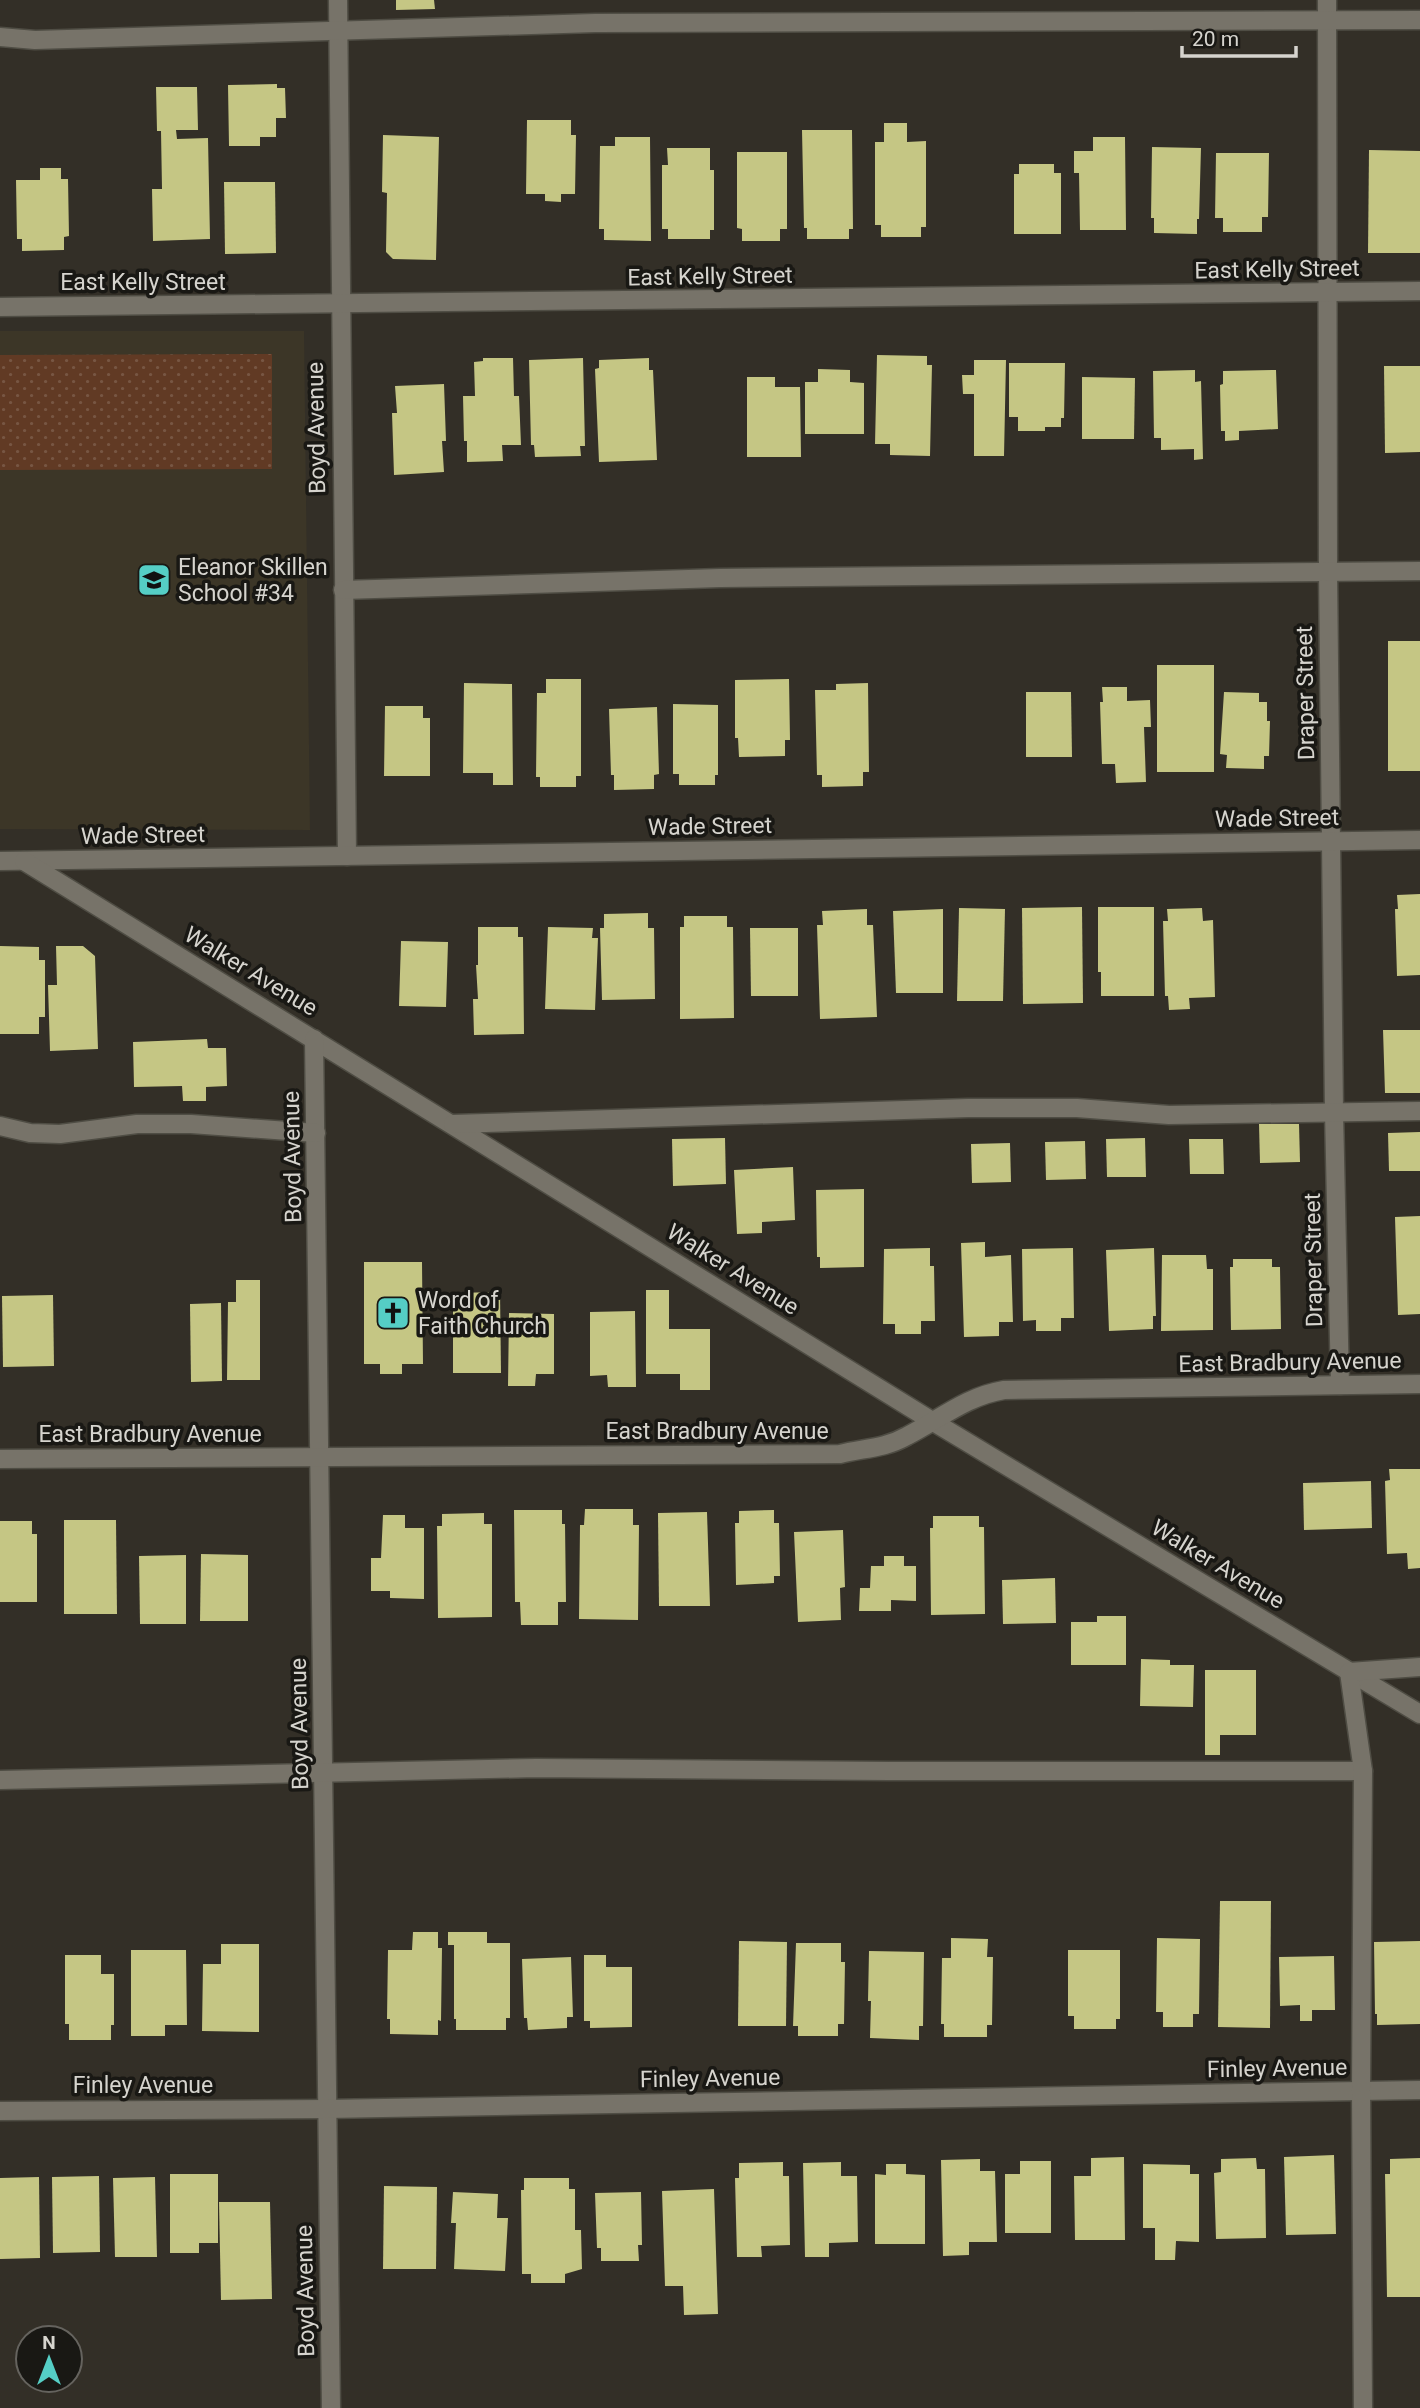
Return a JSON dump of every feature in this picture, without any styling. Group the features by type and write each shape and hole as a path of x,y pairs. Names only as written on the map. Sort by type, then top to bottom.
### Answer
{"street":[{"name":"Boyd Avenue","path":"338,0 346,856"},
{"name":"Draper Street","path":"1327,0 1328,572 1340,1385"},
{"path":"0,37 35,40 608,23 1420,20"},
{"name":"East Kelly Street","path":"0,307 1420,291"},
{"path":"343,590 720,578 1420,571"},
{"name":"Wade Street","path":"0,861 1420,840"},
{"name":"Walker Avenue","path":"24,861 932,1421 1420,1714"},
{"name":"Boyd Avenue","path":"314,1039 331,2408"},
{"path":"453,1124 968,1108 1077,1108 1169,1115 1420,1111"},
{"path":"0,1125 30,1133 60,1134 137,1124 191,1124 316,1133"},
{"name":"East Bradbury Avenue","path":"0,1459 839,1454 886,1446 905,1438 959,1404 1004,1390 1420,1384"},
{"path":"1363,2408 1363,1771 1349,1671 1420,1667"},
{"path":"0,1780 536,1768 1363,1771"},
{"name":"Finley Avenue","path":"0,2110 327,2109 1420,2090"}],"shaded area":[{"name":"Eleanor Skillen School #34","path":"0,331 304,331 310,830 0,829"},
{"path":"272,354 272,469 0,470 0,355"}],"building":[{"path":"396,0 434,0 435,9 396,10"},
{"path":"277,84 277,88 285,88 286,118 276,118 276,137 260,137 260,146 229,146 228,85"},
{"path":"156,87 197,87 198,130 176,130 177,139 208,138 210,239 153,241 152,189 162,189 161,131 157,131"},
{"path":"527,120 571,120 571,135 576,135 575,194 561,194 561,202 545,201 545,194 526,194"},
{"path":"884,123 907,123 907,142 926,141 926,227 921,227 921,237 881,237 881,225 875,225 875,142 884,142"},
{"path":"802,130 852,130 853,229 849,229 849,239 807,239 807,228 804,228"},
{"path":"383,135 439,137 436,260 393,259 386,252 387,193 382,192"},
{"path":"615,137 650,137 651,241 604,240 604,229 599,229 600,146 615,146"},
{"path":"1093,137 1125,137 1126,230 1080,230 1079,173 1074,173 1074,151 1093,151"},
{"path":"1152,147 1201,148 1197,234 1154,233 1154,218 1151,218"},
{"path":"667,148 710,148 710,170 714,170 714,230 710,230 710,239 668,239 668,229 662,229 662,165 668,165"},
{"path":"1369,150 1420,151 1420,253 1368,253"},
{"path":"737,152 787,152 787,229 780,229 780,241 742,241 742,229 737,228"},
{"path":"1216,153 1269,153 1268,217 1262,217 1262,232 1223,232 1223,218 1215,218"},
{"path":"1019,164 1054,164 1054,173 1061,173 1061,234 1014,234 1014,174 1019,174"},
{"path":"40,168 61,168 61,179 68,179 69,236 64,237 64,250 22,251 22,239 17,239 16,180 40,180"},
{"path":"224,182 275,182 276,253 225,254"},
{"path":"877,355 927,356 927,365 932,365 930,456 890,455 890,444 875,444"},
{"path":"483,358 513,358 514,396 519,396 521,445 502,445 503,461 467,462 463,396 475,396 474,362 483,361"},
{"path":"583,358 585,446 580,446 581,456 535,457 534,445 531,445 529,360"},
{"path":"649,358 649,370 653,370 657,460 599,462 595,369 599,368 599,360"},
{"path":"974,360 1006,360 1004,456 974,456 974,394 963,394 962,375 974,375"},
{"path":"1009,363 1065,363 1064,418 1061,418 1061,427 1045,427 1045,431 1018,431 1018,417 1009,417"},
{"path":"1384,366 1420,366 1420,452 1385,453"},
{"path":"818,369 850,370 850,382 864,383 864,434 805,434 805,382 818,382"},
{"path":"1195,370 1195,382 1201,381 1203,459 1194,460 1194,449 1161,450 1161,438 1154,438 1153,371"},
{"path":"1276,370 1278,429 1239,431 1239,440 1225,441 1225,431 1221,431 1220,385 1223,384 1223,371"},
{"path":"747,377 775,377 775,387 800,387 801,457 747,457"},
{"path":"1082,377 1135,378 1134,439 1082,439"},
{"path":"444,384 444,472 394,475 392,413 397,413 395,386"},
{"path":"1388,641 1420,641 1420,771 1388,771"},
{"path":"1157,665 1214,665 1214,772 1157,772"},
{"path":"546,679 581,679 581,776 576,776 576,787 540,787 540,777 536,777 537,693 546,693"},
{"path":"789,679 790,740 785,740 785,756 739,757 738,738 735,738 735,680"},
{"path":"464,683 512,684 513,785 493,785 493,773 463,773"},
{"path":"868,683 869,772 863,772 863,786 822,787 822,775 817,775 815,690 836,690 836,684"},
{"path":"1102,687 1127,687 1127,701 1150,700 1151,727 1144,727 1146,782 1116,783 1115,764 1102,764"},
{"path":"1026,692 1071,692 1072,757 1026,757"},
{"path":"1224,692 1259,693 1259,702 1267,702 1267,721 1270,721 1269,756 1264,756 1264,769 1226,768 1227,755 1220,754"},
{"path":"673,704 718,705 718,775 715,775 715,785 679,785 679,774 673,774"},
{"path":"385,706 423,706 423,718 430,718 430,776 384,776"},
{"path":"657,707 659,774 654,775 654,789 614,790 609,709"},
{"path":"1420,894 1420,975 1397,976 1397,895"},
{"path":"1082,907 1083,1003 1023,1004 1022,908"},
{"path":"1098,907 1154,907 1154,996 1101,996 1101,972 1098,972"},
{"path":"959,908 1005,909 1003,1001 957,1001"},
{"path":"1202,908 1203,921 1213,920 1215,997 1189,998 1190,1009 1169,1010 1168,996 1165,996 1163,921 1168,921 1167,909"},
{"path":"867,909 867,925 873,925 877,1017 820,1019 817,925 823,925 822,911"},
{"path":"943,909 943,993 896,993 893,911"},
{"path":"648,913 648,928 654,928 655,999 602,1000 600,928 604,928 604,914"},
{"path":"684,916 727,916 727,927 733,927 734,1018 680,1019 680,927 684,927"},
{"path":"478,927 518,927 518,937 523,937 524,1034 474,1035 473,999 478,999"},
{"path":"548,927 593,928 592,938 598,938 595,1010 545,1009"},
{"path":"750,928 798,928 798,996 751,996"},
{"path":"401,941 448,942 446,1007 399,1006"},
{"path":"0,946 39,947 39,960 45,960 45,1017 39,1017 39,1034 0,1034"},
{"path":"56,946 83,946 95,956 98,1049 50,1051 48,985 57,985"},
{"path":"1383,1030 1420,1030 1420,1093 1385,1093"},
{"path":"207,1039 208,1048 226,1048 227,1086 206,1087 206,1101 183,1101 182,1086 134,1087 133,1042"},
{"path":"1259,1124 1299,1124 1300,1162 1260,1163"},
{"path":"1420,1132 1420,1171 1389,1171 1388,1133"},
{"path":"725,1138 726,1184 673,1186 672,1139"},
{"path":"1145,1138 1146,1177 1107,1177 1106,1139"},
{"path":"1189,1139 1223,1139 1224,1174 1190,1174"},
{"path":"1085,1141 1086,1179 1046,1180 1045,1142"},
{"path":"1010,1143 1011,1182 972,1183 971,1144"},
{"path":"793,1167 795,1220 762,1222 762,1233 737,1234 734,1170"},
{"path":"864,1189 864,1267 820,1268 820,1257 817,1257 816,1190"},
{"path":"1420,1216 1420,1314 1398,1315 1395,1217"},
{"path":"985,1242 985,1257 1011,1255 1013,1322 999,1322 999,1336 964,1337 961,1243"},
{"path":"930,1248 930,1266 934,1266 935,1321 921,1321 921,1334 895,1334 895,1324 883,1324 884,1249"},
{"path":"1073,1248 1074,1318 1061,1318 1061,1331 1036,1331 1036,1320 1023,1321 1022,1249"},
{"path":"1154,1248 1156,1316 1153,1316 1153,1329 1109,1331 1106,1250"},
{"path":"1162,1255 1206,1255 1207,1269 1213,1269 1213,1330 1161,1331"},
{"path":"1233,1259 1272,1259 1272,1267 1280,1267 1281,1329 1231,1330 1230,1267 1233,1267"},
{"name":"Word of Faith Church","path":"364,1262 422,1262 423,1364 402,1364 402,1374 380,1374 380,1364 364,1364"},
{"path":"236,1280 260,1280 260,1380 227,1380 228,1302 236,1302"},
{"path":"646,1290 669,1290 669,1329 710,1329 710,1390 680,1390 680,1374 646,1374"},
{"path":"500,1292 501,1373 453,1373 453,1293"},
{"path":"53,1295 54,1366 3,1367 2,1296"},
{"path":"221,1303 222,1381 191,1382 190,1304"},
{"path":"635,1311 636,1387 608,1387 607,1375 590,1376 590,1312"},
{"path":"509,1313 554,1314 554,1374 536,1374 535,1386 508,1386"},
{"path":"1389,1469 1420,1469 1420,1568 1408,1569 1407,1553 1387,1554 1385,1481 1390,1480"},
{"path":"1371,1481 1372,1528 1304,1530 1303,1483"},
{"path":"585,1509 633,1509 633,1525 639,1525 638,1620 579,1619 580,1525 584,1525"},
{"path":"514,1510 562,1510 562,1524 565,1524 566,1602 558,1602 558,1625 521,1625 520,1602 515,1602"},
{"path":"774,1510 774,1523 779,1523 780,1576 774,1576 774,1583 736,1585 735,1523 739,1523 739,1511"},
{"path":"707,1512 710,1606 659,1606 658,1513"},
{"path":"484,1513 484,1524 492,1524 492,1617 438,1618 437,1526 442,1526 442,1514"},
{"path":"383,1515 405,1515 405,1528 424,1528 424,1599 390,1598 390,1591 371,1591 371,1558 381,1558"},
{"path":"933,1516 979,1516 979,1527 984,1527 985,1614 931,1615 930,1528 933,1528"},
{"path":"64,1520 116,1520 117,1614 64,1614"},
{"path":"0,1521 32,1521 32,1534 37,1534 37,1602 0,1602"},
{"path":"843,1530 845,1587 840,1588 841,1620 798,1622 794,1532"},
{"path":"201,1554 248,1555 248,1621 200,1621"},
{"path":"186,1555 186,1624 140,1624 139,1556"},
{"path":"884,1556 904,1556 904,1566 916,1566 916,1601 891,1600 891,1611 859,1611 860,1588 870,1588 871,1566 884,1566"},
{"path":"1055,1578 1056,1623 1003,1624 1002,1580"},
{"path":"1097,1616 1126,1616 1126,1665 1071,1665 1071,1622 1097,1622"},
{"path":"1141,1659 1170,1660 1170,1665 1194,1665 1193,1707 1140,1706"},
{"path":"1205,1670 1256,1670 1256,1735 1220,1735 1220,1755 1205,1755"},
{"path":"1220,1901 1271,1901 1270,2028 1218,2027"},
{"path":"413,1932 438,1932 438,1948 442,1948 441,2021 438,2020 438,2035 390,2034 390,2019 387,2019 388,1950 412,1950"},
{"path":"448,1932 487,1932 487,1943 510,1943 510,2018 506,2018 506,2030 456,2030 454,1945 448,1945"},
{"path":"951,1938 988,1939 987,1957 993,1957 992,2025 987,2025 987,2037 944,2037 944,2024 941,2024 942,1958 951,1958"},
{"path":"1157,1938 1200,1939 1199,2014 1193,2014 1193,2027 1163,2027 1163,2012 1156,2012"},
{"path":"739,1941 787,1942 786,2026 738,2026"},
{"path":"1420,1941 1420,2024 1377,2025 1374,1942"},
{"path":"796,1943 841,1943 841,1962 845,1962 844,2024 838,2024 838,2036 798,2036 798,2026 793,2026"},
{"path":"221,1944 259,1944 259,2032 202,2031 203,1964 221,1964"},
{"path":"131,1950 186,1950 187,2025 165,2025 165,2036 131,2036"},
{"path":"1068,1950 1120,1950 1120,2019 1116,2019 1116,2029 1074,2029 1074,2016 1068,2016"},
{"path":"869,1951 924,1952 923,2026 919,2026 919,2040 870,2038"},
{"path":"65,1955 101,1955 101,1974 114,1974 114,2025 111,2025 111,2040 69,2040 69,2024 65,2024"},
{"path":"584,1955 606,1955 606,1967 632,1967 632,2027 590,2028 590,2021 584,2021"},
{"path":"1334,1956 1335,2010 1312,2010 1312,2021 1300,2021 1300,2005 1280,2006 1279,1957"},
{"path":"571,1957 573,2017 567,2017 567,2028 528,2030 527,2018 524,2018 522,1959"},
{"path":"1334,2155 1336,2234 1286,2235 1284,2157"},
{"path":"1124,2157 1125,2240 1075,2240 1074,2176 1091,2176 1091,2158"},
{"path":"1256,2158 1257,2169 1265,2169 1266,2238 1216,2239 1214,2173 1221,2172 1221,2159"},
{"path":"1420,2158 1420,2297 1387,2297 1385,2174 1390,2174 1390,2159"},
{"path":"980,2159 980,2171 995,2171 997,2242 969,2242 969,2255 943,2256 941,2160"},
{"path":"1020,2161 1051,2161 1051,2233 1005,2233 1005,2174 1020,2174"},
{"path":"783,2162 783,2176 789,2176 790,2245 761,2246 762,2257 737,2257 735,2178 739,2178 739,2163"},
{"path":"841,2162 841,2176 857,2176 858,2242 829,2243 829,2257 805,2257 803,2163"},
{"path":"886,2164 906,2164 906,2174 925,2175 925,2244 875,2244 875,2174 886,2175"},
{"path":"1143,2164 1190,2165 1190,2174 1199,2174 1199,2242 1176,2241 1175,2260 1155,2260 1155,2228 1143,2228"},
{"path":"170,2174 218,2174 218,2243 199,2243 199,2253 170,2253"},
{"path":"99,2176 100,2252 53,2253 52,2177"},
{"path":"39,2177 40,2258 0,2259 0,2178"},
{"path":"155,2177 157,2257 115,2257 113,2178"},
{"path":"524,2178 569,2178 569,2189 575,2189 575,2230 581,2230 582,2269 565,2274 565,2283 531,2283 531,2274 522,2274 521,2190 524,2190"},
{"path":"384,2186 437,2187 436,2269 383,2269"},
{"path":"714,2189 718,2314 684,2315 683,2286 665,2286 662,2191"},
{"path":"453,2192 498,2194 497,2218 508,2218 505,2271 454,2269 456,2223 451,2223"},
{"path":"641,2192 642,2245 638,2245 639,2261 601,2261 601,2248 597,2248 595,2193"},
{"path":"219,2202 270,2202 272,2299 221,2300"}],"place":[{"name":"Eleanor Skillen School #34","path":"154,580"},
{"name":"Word of Faith Church","path":"393,1313"}]}
